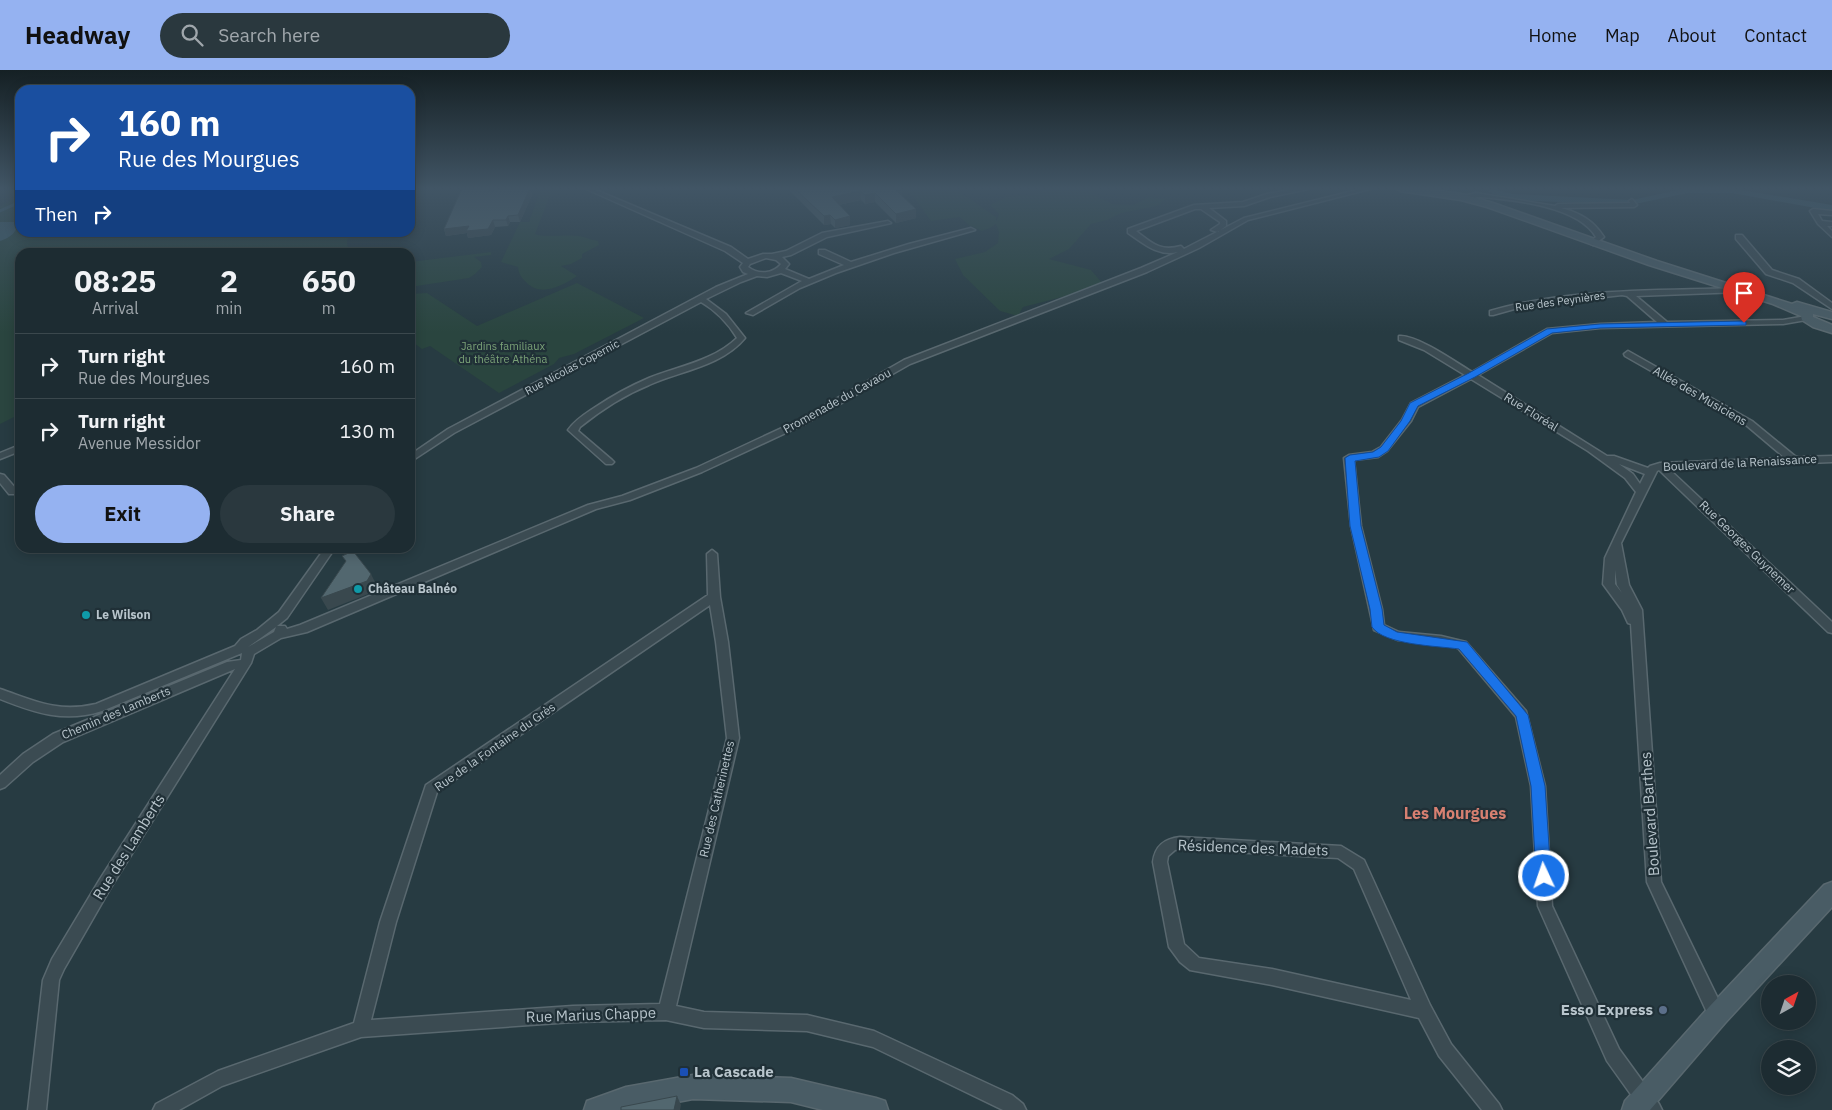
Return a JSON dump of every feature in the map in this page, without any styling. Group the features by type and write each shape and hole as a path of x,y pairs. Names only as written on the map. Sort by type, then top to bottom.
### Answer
{"main road":[{"path":"1689,274 1828,312"},
{"path":"1643,1106 1717,1015 1832,892"}],"street":[{"path":"700,237 728,249 756,257 788,253 821,237"},
{"path":"750,313 808,282 850,265 895,250 946,237"},
{"path":"1139,237 1158,250 1175,251 1202,237"},
{"name":"Promenade du Cavaou","path":"278,635 303,628 592,507 626,498 699,470 802,422 907,362 1144,270 1214,237"},
{"path":"1578,237 1778,302 1830,328"},
{"path":"1593,242 1600,237"},
{"path":"1739,237 1769,272 1796,281 1828,312"},
{"path":"728,249 756,274"},
{"path":"822,252 850,265"},
{"path":"783,260 788,253"},
{"path":"774,256 783,260 786,264 781,270 808,282"},
{"path":"746,266 756,257"},
{"name":"Rue Nicolas Copernic","path":"738,280 746,266"},
{"name":"Rue Nicolas Copernic","path":"415,456 450,431 738,280 756,274 769,274 781,270"},
{"name":"Rue des Peynières","path":"1492,313 1524,304 1594,296 1737,290"},
{"path":"1629,294 1665,326"},
{"path":"608,462 572,430 576,425 642,384 708,360 735,345 741,338 733,326 709,303 701,299"},
{"path":"1783,322 1828,312"},
{"path":"1643,1106 1613,1055 1545,906 1538,786 1522,715 1462,645 1397,636 1387,633 1378,627 1376,609 1356,526 1350,458 1375,455 1384,449 1406,421 1414,405 1550,331 1584,327 1783,322 1830,328"},
{"name":"Rue Floréal","path":"1402,338 1427,348 1591,449 1629,476 1641,491"},
{"name":"Allée des Musiciens","path":"1628,354 1749,423 1793,460"},
{"name":"Rue Floréal","path":"1591,449 1650,472"},
{"path":"0,456 15,450"},
{"name":"Boulevard de la Renaissance","path":"1650,472 1653,468 1660,466 1832,459"},
{"name":"Rue Georges Guynemer","path":"1660,466 1832,629"},
{"name":"Boulevard Barthes","path":"1650,472 1610,558 1609,584 1627,609 1637,629 1654,882 1717,1015"},
{"path":"0,477 13,492"},
{"path":"278,635 282,626 283,615 326,553"},
{"name":"Rue des Catherinettes","path":"666,1012 733,738 722,642 714,597 712,554"},
{"name":"Rue de la Fontaine du Grès","path":"361,1029 388,922 431,788 714,597"},
{"name":"Chemin des Lamberts","path":"0,783 28,758 70,732 231,664 243,655 244,642 261,633 283,615"},
{"name":"Rue des Lamberts","path":"37,1110 51,980 58,964 243,655 278,635"},
{"name":"Chemin des Lamberts","path":"0,694 30,706 67,714 98,708 243,655"},
{"name":"Résidence des Madets","path":"1424,1011 1272,977 1196,964 1185,957 1177,946 1160,862 1161,853 1172,844 1180,843 1341,852 1359,866 1424,1011 1444,1050 1493,1110"},
{"name":"Rue Marius Chappe","path":"162,1110 218,1078 361,1029 574,1014 666,1012 704,1020 807,1022 874,1040 1006,1102 1016,1110"},
{"path":"596,1110 626,1099 692,1087 791,1090 876,1110"}],"green space":[{"path":"0,237 348,237 348,248 15,248 15,416 0,424"},
{"path":"513,237 581,237 598,241 599,245 582,254 582,258 571,264 561,266 577,276 565,283 545,290 533,287 527,283 521,276 518,267 501,262"},
{"path":"999,237 1080,237 1069,249 1049,259 1091,270 1103,284 1074,294 1023,307 1018,316 1000,311 963,275 955,259 985,252 998,243"},
{"path":"491,252 491,255 474,257 481,262 482,267 469,278 415,286 415,261"},
{"name":"Jardins familiaux du théâtre Athéna","path":"577,283 644,318 574,354 559,358 554,364 499,393 430,346 422,349 415,344 415,294 427,293 477,326"}],"water":[{"path":"0,237 9,237 7,238 0,241"}],"building":[{"path":"355,553 371,574 367,581 321,598 346,561 342,556"},
{"path":"677,1096 674,1110 621,1110 621,1107"}],"place":[{"name":"Château Balnéo","path":"358,589"},
{"name":"Le Wilson","path":"86,615"},
{"name":"Esso Express","path":"1663,1010"},
{"name":"La Cascade","path":"684,1072"}],"district":[{"name":"Les Mourgues","path":"1455,813"}],"route":[{"path":"1544,876 1538,786 1522,715 1462,645 1397,636 1387,633 1378,627 1376,609 1356,526 1350,458 1375,455 1384,449 1406,421 1414,405 1550,331 1575,327 1744,323"}]}
